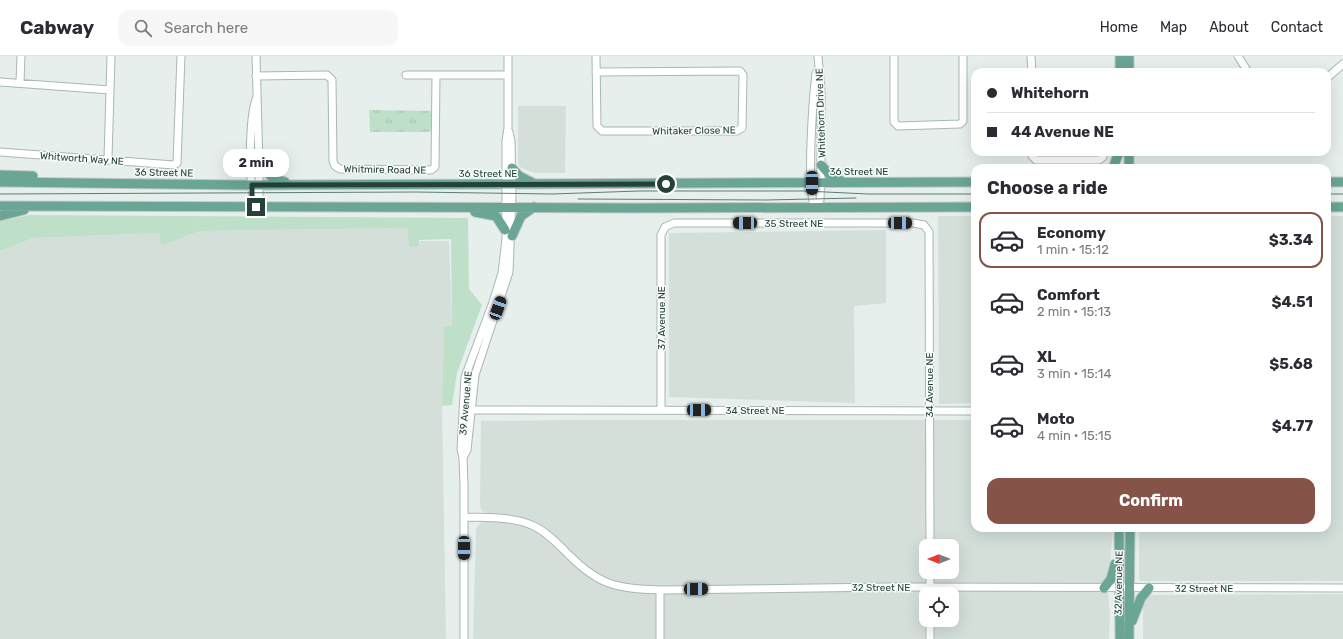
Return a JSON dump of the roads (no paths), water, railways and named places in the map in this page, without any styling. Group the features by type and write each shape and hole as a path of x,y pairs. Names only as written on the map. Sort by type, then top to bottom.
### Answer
{"main road":[{"path":"1120,56 1120,68"},
{"path":"1129,56 1129,68"},
{"path":"260,165 273,178 294,184"},
{"path":"821,165 830,175 844,182"},
{"path":"512,168 519,176 536,184"},
{"path":"0,175 69,179 84,182"},
{"name":"36 Street NE","path":"0,182 256,185 971,182"},
{"path":"1331,182 1343,182"},
{"path":"0,206 971,207"},
{"path":"0,216 40,207"},
{"path":"460,207 496,216 509,233 521,216 534,207"},
{"path":"1331,207 1343,207"},
{"name":"32 Avenue NE","path":"1119,532 1118,553 1129,636"},
{"name":"32 Avenue NE","path":"1120,639 1123,587 1130,532"},
{"path":"1104,588 1111,579 1118,553"},
{"path":"1129,636 1134,611 1140,598 1148,588"}],"street":[{"path":"20,84 21,56"},
{"path":"108,159 111,56"},
{"name":"Whitworth Way NE","path":"0,152 174,165 177,163 181,56"},
{"path":"256,56 256,99 253,111 256,185 259,198 256,207"},
{"path":"508,56 508,184"},
{"name":"Whitaker Close NE","path":"596,56 596,72 597,126 602,131 737,131 742,128 742,75 740,71 596,72"},
{"path":"894,56 894,122 898,126 960,124 963,121 964,56"},
{"path":"1031,56 1032,68"},
{"path":"1238,56 1246,68"},
{"name":"Whitehorn Drive NE","path":"816,183 821,165 821,90 818,58"},
{"name":"Whitehorn Drive NE","path":"815,208 820,200 816,183 814,90 818,58"},
{"path":"1331,74 1343,64"},
{"path":"406,74 508,75"},
{"name":"Whitmire Road NE","path":"256,76 327,75 332,80 333,161 335,166 340,169 431,170 435,167 436,75"},
{"path":"0,82 110,90"},
{"path":"256,99 259,110 260,165 256,185"},
{"path":"508,128 511,141 512,168 508,184"},
{"path":"1032,156 1036,160 1099,160 1103,156"},
{"name":"39 Avenue NE","path":"463,458 467,450 475,375 509,272 508,184"},
{"name":"35 Street NE","path":"665,227 674,223 914,223 924,225"},
{"name":"34 Avenue NE","path":"924,225 929,232 930,539"},
{"name":"37 Avenue NE","path":"661,410 661,235 665,227"},
{"name":"39 Avenue NE","path":"464,639 464,517 463,458 461,449 465,377 469,362 492,305 502,273 509,233"},
{"name":"34 Street NE","path":"463,410 971,411"},
{"name":"32 Street NE","path":"464,517 508,519 535,527 549,536 578,564 596,578 620,587 660,590 919,591"},
{"name":"32 Street NE","path":"959,590 1123,587 1343,588"},
{"path":"660,590 660,639"},
{"path":"930,627 930,639"}],"tram line":[{"path":"0,194 415,192 552,194 639,191 805,191 868,194 971,194"},
{"path":"1331,194 1343,194"},
{"path":"578,199 766,200 856,198"}]}
